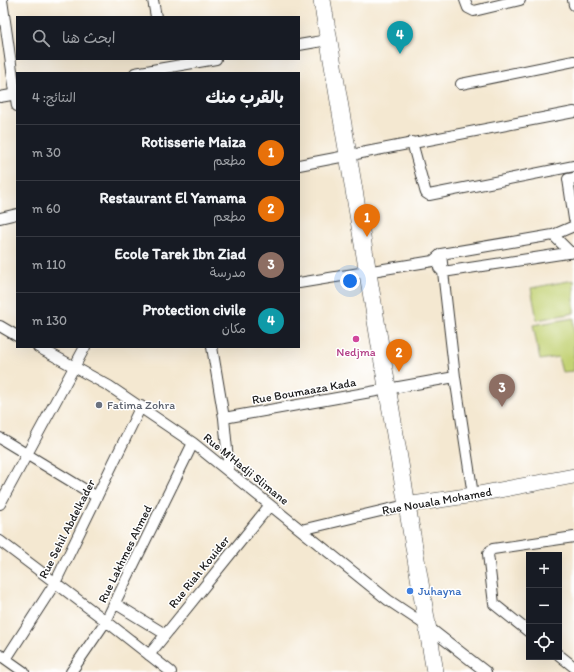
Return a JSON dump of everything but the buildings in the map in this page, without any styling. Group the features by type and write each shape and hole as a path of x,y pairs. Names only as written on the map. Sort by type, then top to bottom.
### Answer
{"main road":[{"path":"322,0 435,672"}],"street":[{"path":"0,97 16,94 2,0"},
{"path":"154,0 156,16"},
{"path":"465,0 468,8 474,11 520,0"},
{"path":"573,0 574,5"},
{"path":"300,45 328,40"},
{"path":"140,72 210,60"},
{"path":"461,84 574,61"},
{"path":"300,165 412,142 574,112"},
{"path":"412,142 425,190 429,195 574,166"},
{"path":"574,178 568,179 574,219"},
{"path":"0,218 16,214"},
{"path":"300,283 433,261 442,254 553,235 574,226"},
{"path":"553,235 572,252"},
{"path":"443,272 572,252"},
{"path":"442,254 455,378 473,495"},
{"path":"433,261 443,272"},
{"path":"0,326 16,335"},
{"name":"Rue M'Hadji Slimane","path":"41,348 55,352 74,366 141,406 193,443 388,600 427,626 486,672"},
{"path":"0,504 84,348"},
{"path":"212,348 224,418 229,471"},
{"name":"Rue Boumaaza Kada","path":"224,418 455,378"},
{"name":"Rue Sehil Abdelkader","path":"3,657 56,583 141,406"},
{"path":"0,438 97,497"},
{"name":"Rue Lakhmes Ahmed","path":"71,672 116,604 193,443"},
{"name":"Rue Nouala Mohamed","path":"302,530 406,505 473,495 574,476"},
{"name":"Rue Riah Kouider","path":"149,655 270,505"},
{"path":"526,630 494,604 488,554 493,549 574,537"},
{"path":"0,541 171,672"},
{"path":"116,604 165,634"},
{"path":"3,657 24,672"},
{"path":"562,657 573,665"}],"green space":[{"path":"574,280 574,313 537,320 531,288"},
{"path":"574,318 574,371 562,372 558,357 540,360 533,325"}],"place":[{"name":"Protection civile","path":"400,54"},
{"name":"Rotisserie Maiza","path":"367,237"},
{"name":"Nedjma","path":"356,339"},
{"name":"Restaurant El Yamama","path":"399,372"},
{"name":"Fatima Zohra","path":"99,405"},
{"name":"Ecole Tarek Ibn Ziad","path":"502,407"},
{"name":"Juhayna","path":"410,591"}]}
